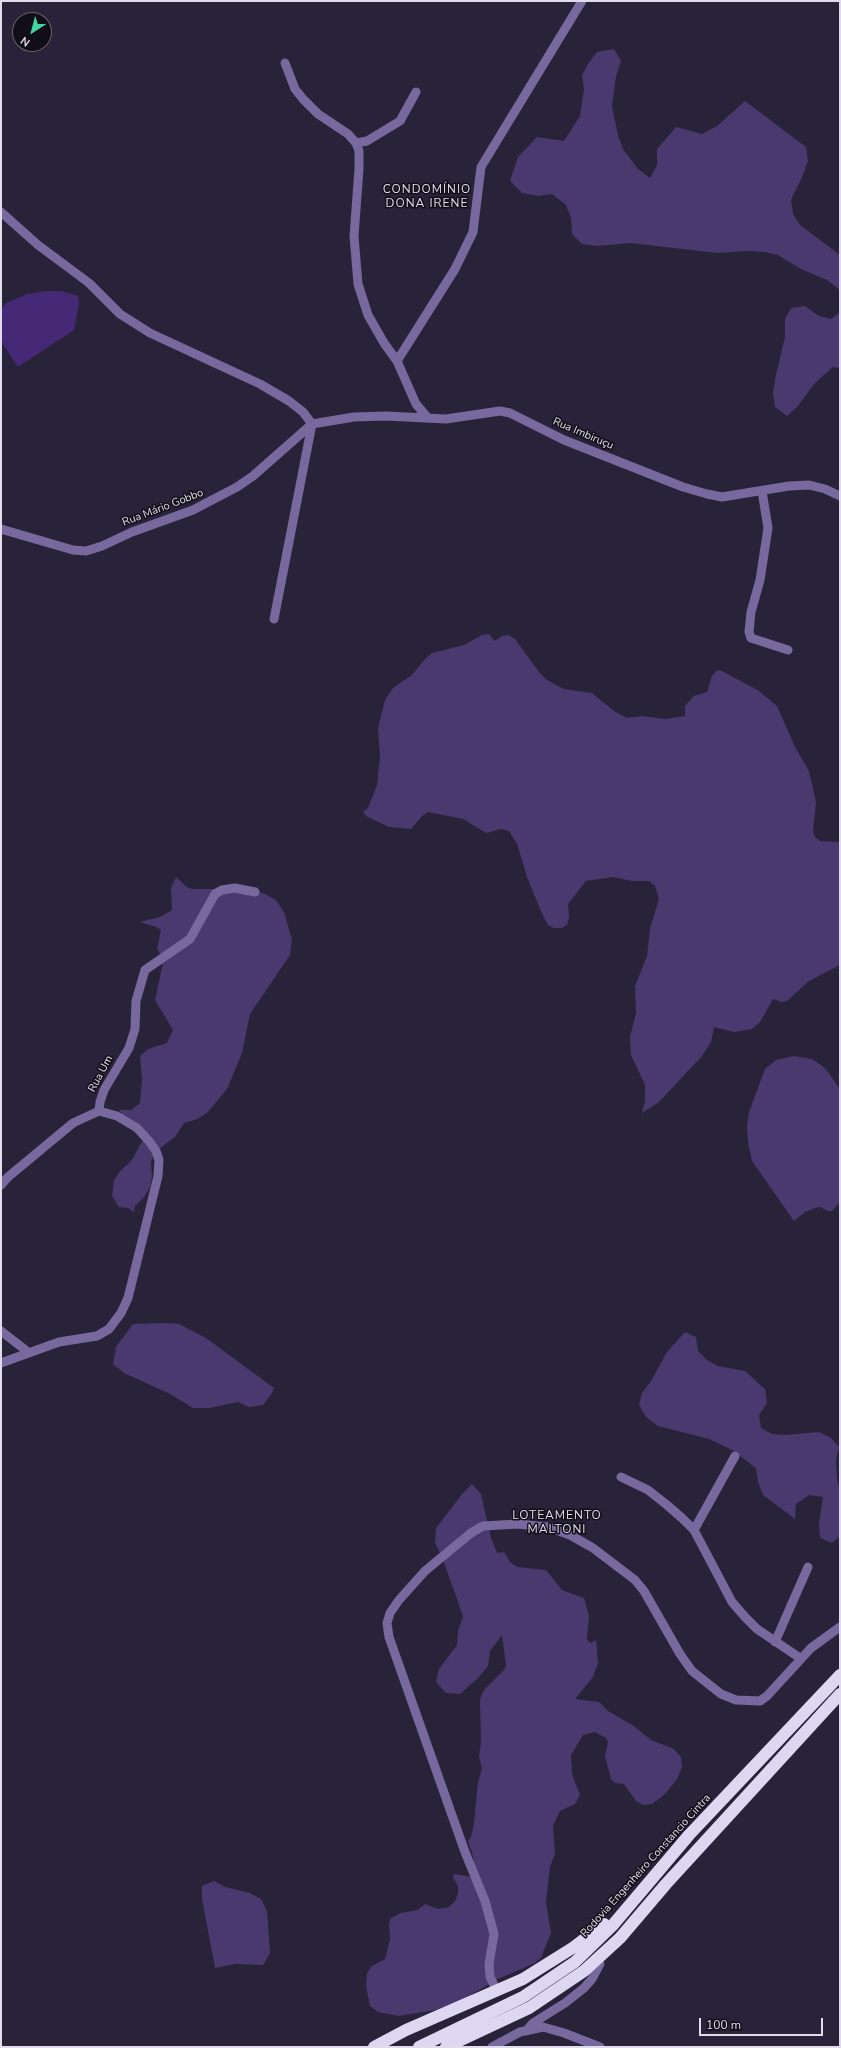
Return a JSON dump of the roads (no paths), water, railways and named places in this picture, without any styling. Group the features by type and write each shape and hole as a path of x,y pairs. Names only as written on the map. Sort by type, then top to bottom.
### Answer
{"highway":[{"name":"Rodovia Engenheiro Constancio Cintra","path":"419,2047 492,2014 523,1997 554,1977 593,1946 689,1835 840,1675"},
{"path":"465,2047 536,2012 585,1978 600,1964 666,1884 840,1694"},
{"path":"374,2047 413,2027 522,1979 574,1947 598,1930 633,1900"},
{"path":"446,2047 534,2005 584,1971 620,1938"}],"street":[{"path":"397,361 455,269 471,238 476,214 481,167 582,1"},
{"path":"285,63 295,89 303,99 318,114 348,134 356,143 359,151 359,169 354,236 358,284 368,315 384,343 397,361 416,404 427,417"},
{"path":"356,143 367,141 400,121 416,92"},
{"path":"1,212 38,245 89,283 120,314 150,333 260,384 289,401 303,412 312,424 274,619"},
{"name":"Rua Imbiruçu","path":"312,424 354,417 427,417 446,419 500,411 510,413 564,440 683,487 722,497 810,485 825,489 840,496"},
{"name":"Rua Mário Gobbo","path":"1,529 73,550 86,551 102,546 132,532 193,510 225,494 253,476 312,424"},
{"path":"762,491 767,515 768,534 749,632 751,638 788,650"},
{"name":"Rua Um","path":"1,1363 59,1342 97,1336 109,1330 121,1313 128,1298 158,1176 159,1160 153,1146 137,1128 117,1116 99,1111 102,1096 129,1048 135,1029 136,1001 145,970 190,939 215,894 222,890 235,888 256,892"},
{"path":"1,1185 8,1177 73,1123 99,1111"},
{"path":"1,1331 28,1352"},
{"path":"694,1530 735,1456"},
{"path":"621,1477 648,1490 668,1505 694,1530 732,1602 749,1621 775,1642 800,1658"},
{"path":"497,1991 490,1977 489,1964 494,1934 485,1901 462,1844 389,1637 387,1623 390,1613 399,1600 431,1566 471,1533 483,1526 518,1524 548,1527 570,1535 593,1548 635,1580 644,1591 680,1654 692,1671 721,1694 736,1700 760,1701 767,1696 800,1658 840,1627"},
{"path":"775,1642 808,1567"},
{"path":"527,2030 534,2023 565,2003 584,1988 592,1979 600,1964"},
{"path":"492,2047 508,2037 527,2030 543,2027 600,2047"}],"district":[{"name":"CONDOMÍNIO DONA IRENE","path":"427,197"},
{"name":"LOTEAMENTO MALTONI","path":"557,1523"}]}
